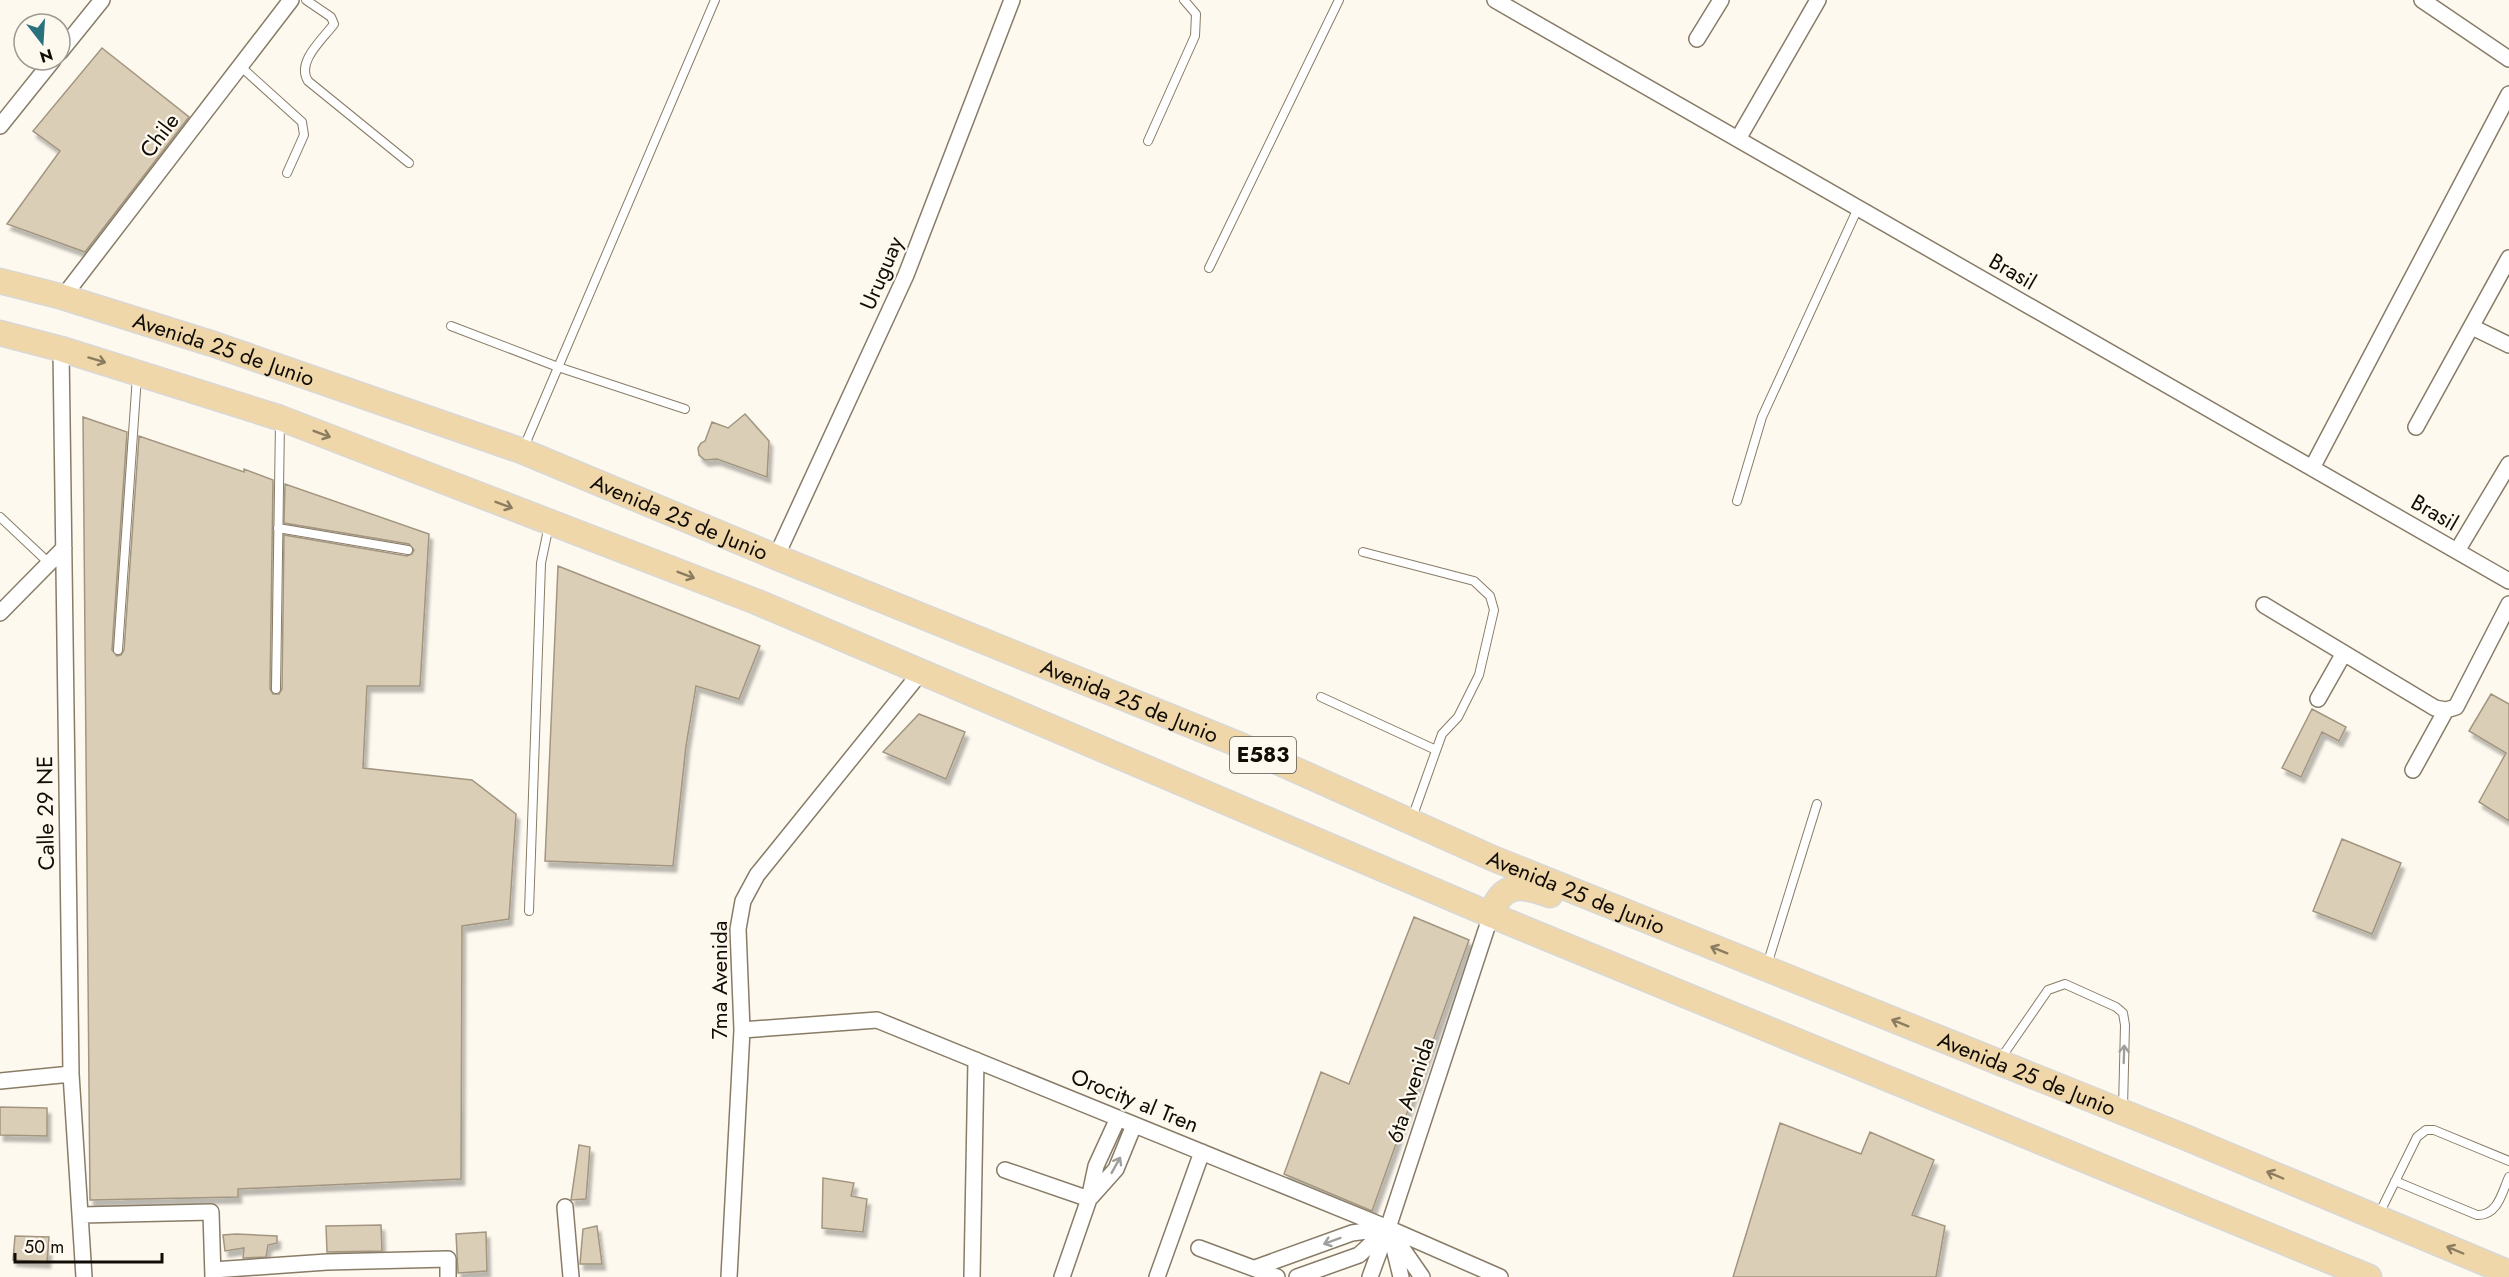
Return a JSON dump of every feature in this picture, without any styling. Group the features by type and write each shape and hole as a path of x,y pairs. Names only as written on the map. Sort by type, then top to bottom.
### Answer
{"main road":[{"name":"Avenida 25 de Junio","path":"0,281 63,297 213,344 522,451 776,557 1240,745 1492,858 2122,1112 2509,1273"},
{"name":"E583","path":"0,333 137,372 280,418 758,602 1491,915 2369,1277"},
{"path":"1491,915 1496,901 1507,890 1528,888 1638,926 1678,934"}],"street":[{"path":"72,37 102,0"},
{"name":"Chile","path":"63,297 291,0"},
{"name":"Uruguay","path":"776,557 906,274 1012,0"},
{"name":"Brasil","path":"1495,0 2509,581"},
{"path":"1697,39 1721,0"},
{"path":"1738,139 1818,0"},
{"path":"2422,0 2509,59"},
{"path":"0,126 43,72"},
{"path":"2312,468 2509,94"},
{"path":"2416,427 2509,258"},
{"path":"2472,327 2509,345"},
{"name":"Calle 29 NE","path":"61,349 71,1074 84,1277"},
{"path":"2457,551 2509,464"},
{"path":"0,613 64,548"},
{"path":"2264,606 2435,708 2446,710 2456,707 2509,604"},
{"path":"2318,699 2344,653"},
{"name":"7ma Avenida","path":"729,1277 742,1030 738,929 743,901 757,875 921,672"},
{"path":"2413,770 2446,710"},
{"name":"6ta Avenida","path":"1370,1277 1389,1228 1491,915"},
{"name":"Orocity al Tren","path":"742,1030 877,1020 1389,1228 1500,1277"},
{"path":"972,1277 976,1060"},
{"path":"0,1081 71,1074"},
{"path":"1062,1277 1089,1199 1096,1166 1118,1118"},
{"path":"1089,1199 1116,1169 1134,1125"},
{"path":"1157,1277 1202,1152"},
{"path":"1005,1170 1089,1199"},
{"path":"565,1207 571,1277"},
{"path":"81,1215 211,1212 213,1274 327,1262 448,1259 448,1277"},
{"path":"1255,1268 1352,1233 1389,1228"},
{"path":"1297,1277 1359,1255 1389,1228"},
{"path":"1389,1228 1401,1277"},
{"path":"1389,1228 1422,1277"},
{"path":"1199,1248 1277,1277"}],"lane":[{"path":"306,0 331,17 334,24 303,65 303,74 308,81 409,164"},
{"path":"522,451 715,0"},
{"path":"1148,141 1195,36 1196,14 1184,0"},
{"path":"1209,268 1339,0"},
{"path":"240,66 302,122 304,135 286,173"},
{"path":"1737,501 1762,417 1858,208"},
{"path":"451,326 558,367 685,409"},
{"path":"118,650 137,372"},
{"path":"276,689 280,418"},
{"path":"0,517 49,563"},
{"path":"529,911 541,563 549,523"},
{"path":"278,528 408,550"},
{"path":"1363,552 1474,581 1490,596 1494,610 1479,675 1458,717 1442,734 1410,822"},
{"path":"1321,698 1436,750"},
{"path":"1766,969 1817,804"},
{"path":"1998,1063 2048,990 2066,984 2116,1007 2123,1013 2125,1025 2122,1112"},
{"path":"2378,1217 2417,1137 2426,1130 2434,1130 2509,1161"},
{"path":"2395,1181 2477,1215 2484,1215 2495,1208 2509,1177"}],"building":[{"path":"102,48 189,117 85,252 7,224 60,151 33,131"},
{"path":"745,414 769,441 767,477 717,459 705,460 699,455 698,448 705,441 712,422 728,428"},
{"path":"83,417 127,432 112,650 117,656 121,655 124,650 139,436 273,480 270,689 273,694 279,694 282,689 284,535 407,556 414,550 409,544 284,523 285,484 429,534 420,686 367,686 363,768 472,780 516,814 509,919 462,926 461,1179 238,1189 238,1197 90,1200"},
{"path":"558,566 760,646 739,699 696,686 686,746 673,866 545,861"},
{"path":"2491,694 2509,704 2509,821 2479,802 2506,753 2469,731"},
{"path":"2312,709 2346,727 2339,741 2322,732 2301,777 2282,768"},
{"path":"919,714 965,732 946,779 883,752"},
{"path":"2342,839 2401,863 2372,934 2313,911"},
{"path":"1414,917 1469,940 1372,1211 1284,1174 1321,1072 1349,1084"},
{"path":"0,1107 47,1108 47,1136 0,1135"},
{"path":"1780,1123 1861,1154 1870,1132 1934,1160 1912,1215 1945,1226 1936,1277 1733,1277"},
{"path":"579,1145 590,1147 586,1199 571,1200"},
{"path":"823,1178 854,1183 851,1196 867,1199 863,1232 822,1228"},
{"path":"381,1225 382,1251 327,1252 326,1226"},
{"path":"597,1226 602,1264 580,1264 583,1229"},
{"path":"486,1232 487,1271 458,1273 456,1234"},
{"path":"223,1235 277,1236 277,1243 268,1245 266,1257 243,1258 244,1248 225,1251"},
{"path":"15,1236 49,1237 47,1262 13,1260"}]}
